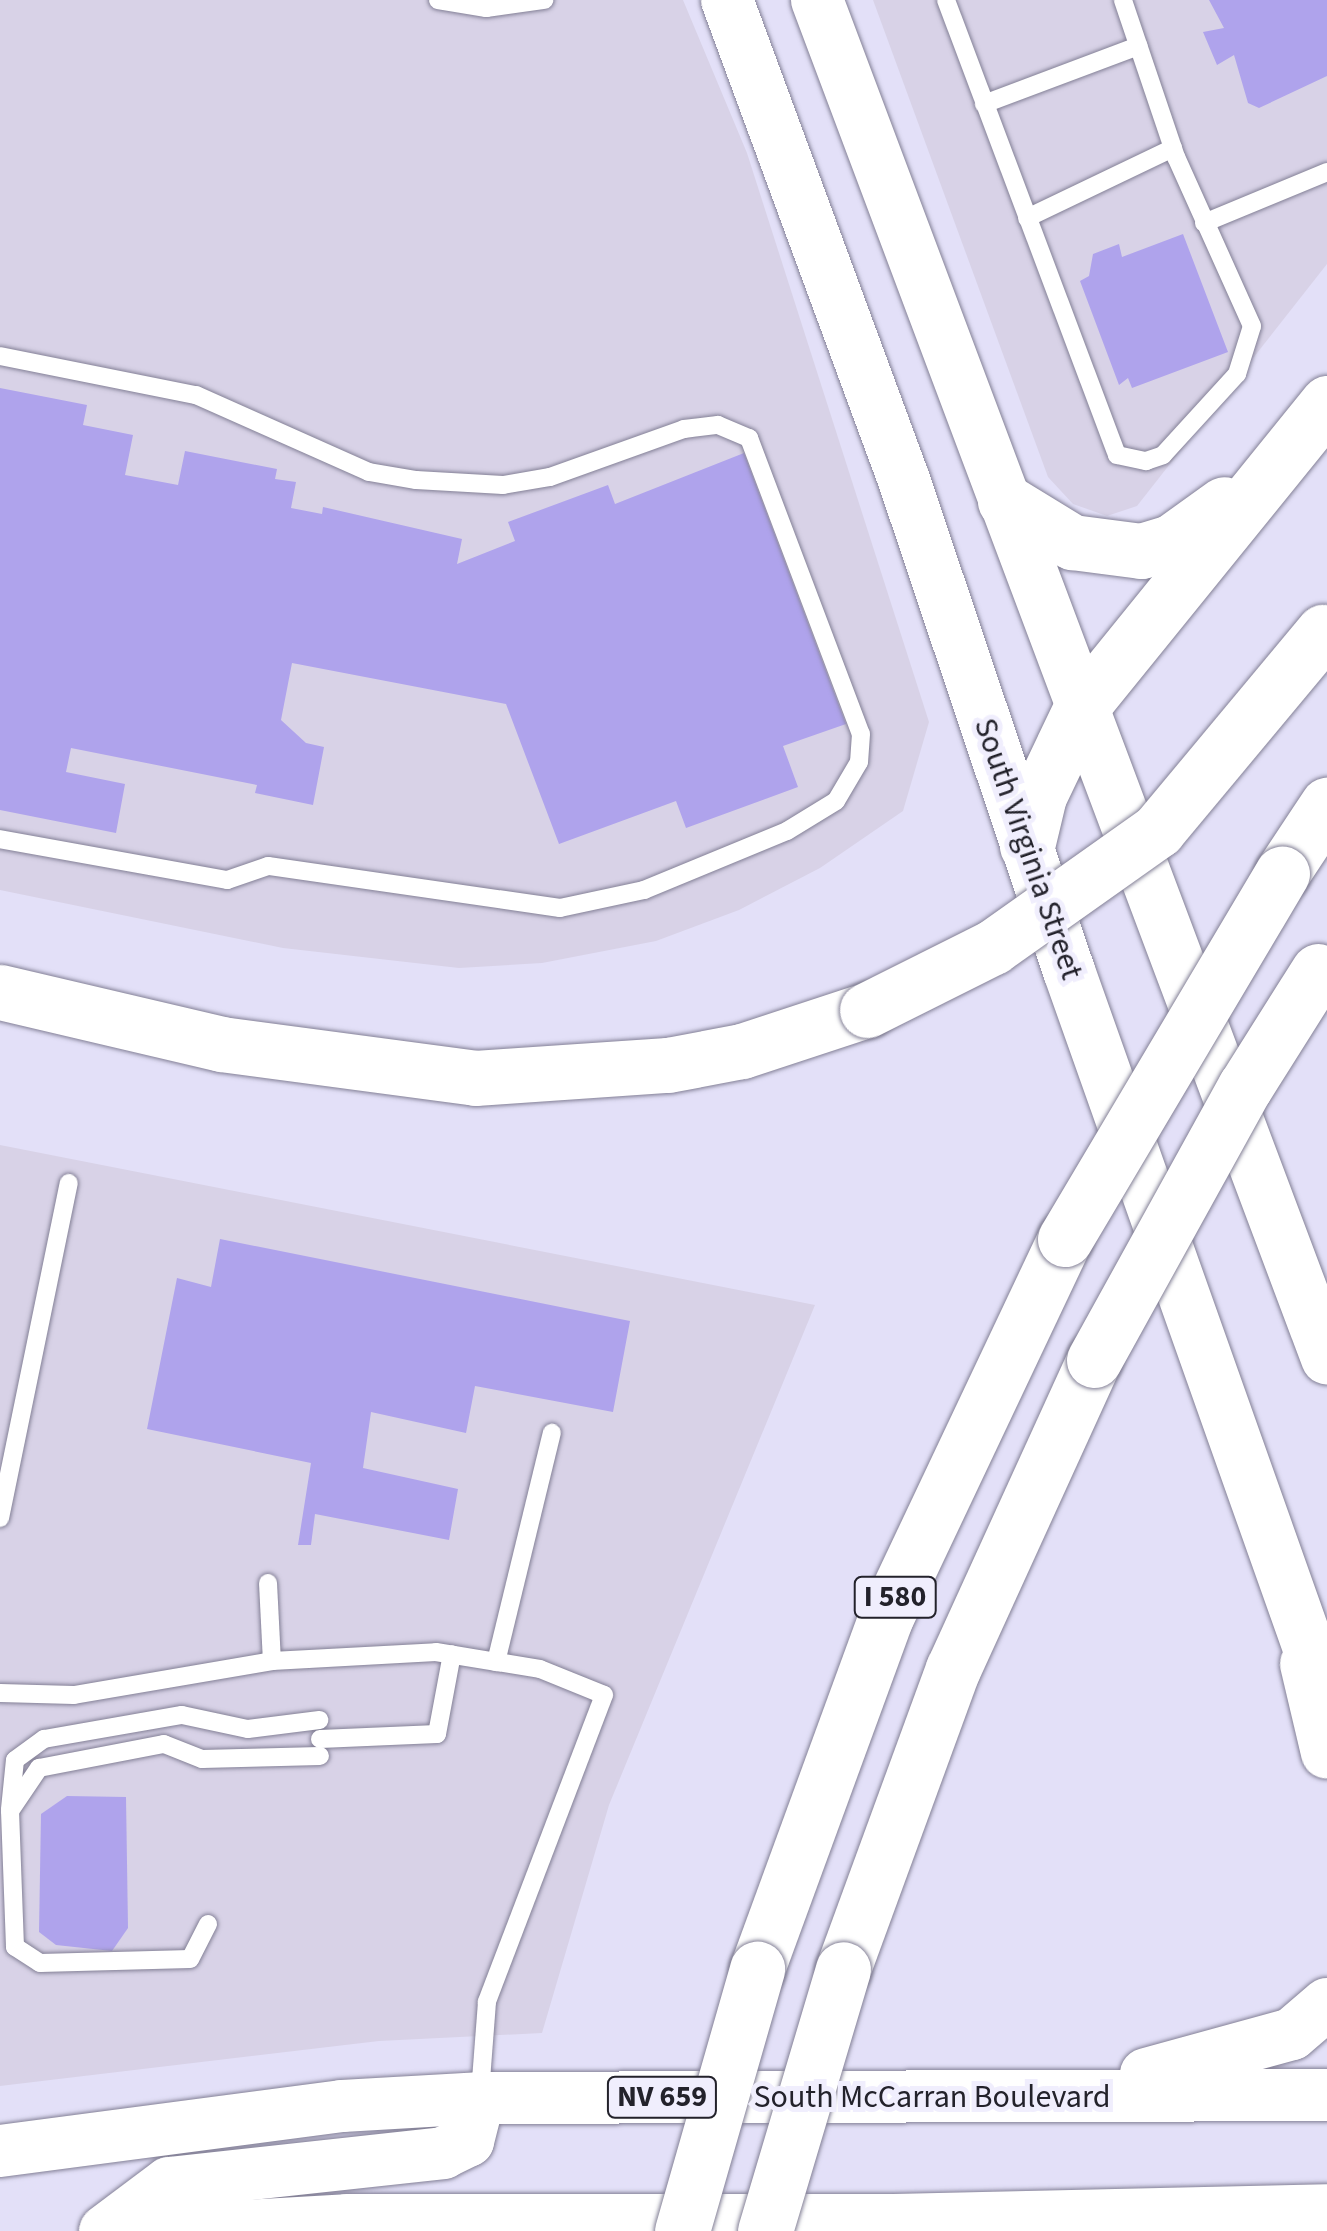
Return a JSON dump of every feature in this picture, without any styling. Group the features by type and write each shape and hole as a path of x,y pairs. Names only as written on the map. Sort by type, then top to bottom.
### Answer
{"highway":[{"path":"1026,846 1038,796 1082,706 1316,418"},
{"path":"1005,501 1072,542 1141,550 1206,521 1316,418"},
{"path":"0,992 222,1044 475,1078 668,1065 742,1050 867,1010 993,948 1158,830 1325,630"},
{"name":"I 580","path":"682,2231 757,1970 886,1617 1065,1238 1327,804"},
{"name":"I 580","path":"765,2231 843,1969 953,1668 1094,1360 1245,1088 1322,964"}],"main road":[{"name":"South Virginia Street","path":"727,0 904,480 1026,846 1327,1699"},
{"path":"817,0 1327,1358"},
{"path":"1285,1580 1327,1753"},
{"path":"992,2097 1175,2070 1242,2052 1292,2034 1327,2004"},
{"name":"South McCarran Boulevard","path":"0,2151 342,2106 479,2098 1327,2095"},
{"path":"105,2231 169,2183 442,2153 468,2141 479,2098"},
{"path":"158,2231 329,2221 1046,2217 1327,2210"},
{"path":"1046,2217 1098,2231"}],"lane":[{"path":"438,0 486,8 544,0"},
{"path":"946,0 1118,454 1130,461 1163,454 1237,374 1252,326 1173,148 1122,0"},
{"path":"984,104 1138,46"},
{"path":"1027,218 1173,148"},
{"path":"1204,223 1327,172"},
{"path":"0,356 196,395 356,467 416,480 503,485 550,476 701,427 718,425 748,438 861,734 859,762 836,801 787,831 644,890 560,908 268,866 227,880 0,839"},
{"path":"0,1518 69,1184"},
{"path":"496,1662 552,1433"},
{"path":"268,1583 272,1661"},
{"path":"10,1811 40,1768 164,1744 202,1759 320,1738 437,1734 452,1654"},
{"path":"0,1692 74,1695 272,1661 452,1654 540,1669 604,1695 487,2002 479,2098"},
{"path":"208,1924 190,1959 40,1963 15,1948 10,1811 15,1760 44,1738 182,1715 320,1738"}],"shaded area":[{"path":"0,0 683,0 747,153 929,722 903,811 820,868 739,910 656,941 542,963 459,968 283,948 0,890"},
{"path":"873,0 1327,0 1327,264 1137,506 1107,516 1073,504 1048,477"},
{"path":"0,1145 815,1305 609,1805 542,2033 379,2041 0,2086"}],"building":[{"path":"1209,0 1327,0 1327,76 1259,108 1248,103 1234,55 1217,65 1203,32 1224,28"},
{"path":"1183,234 1228,352 1132,388 1128,378 1119,385 1080,281 1089,276 1093,254 1119,244 1122,257"},
{"path":"0,388 87,405 83,425 133,435 125,475 178,485 185,451 277,469 275,479 296,482 291,508 322,514 323,507 462,539 457,564 515,541 508,522 608,485 615,504 744,453 846,724 783,746 798,787 686,828 676,801 559,844 506,704 292,663 281,720 306,743 324,747 313,805 255,793 257,785 71,748 66,772 125,784 116,833 0,810"},
{"path":"220,1239 630,1321 613,1412 475,1386 466,1433 371,1412 363,1468 458,1489 449,1540 315,1514 311,1545 298,1545 311,1463 147,1429 177,1278 211,1287"},
{"path":"67,1796 126,1797 128,1928 112,1951 56,1945 39,1932 41,1814"}]}
